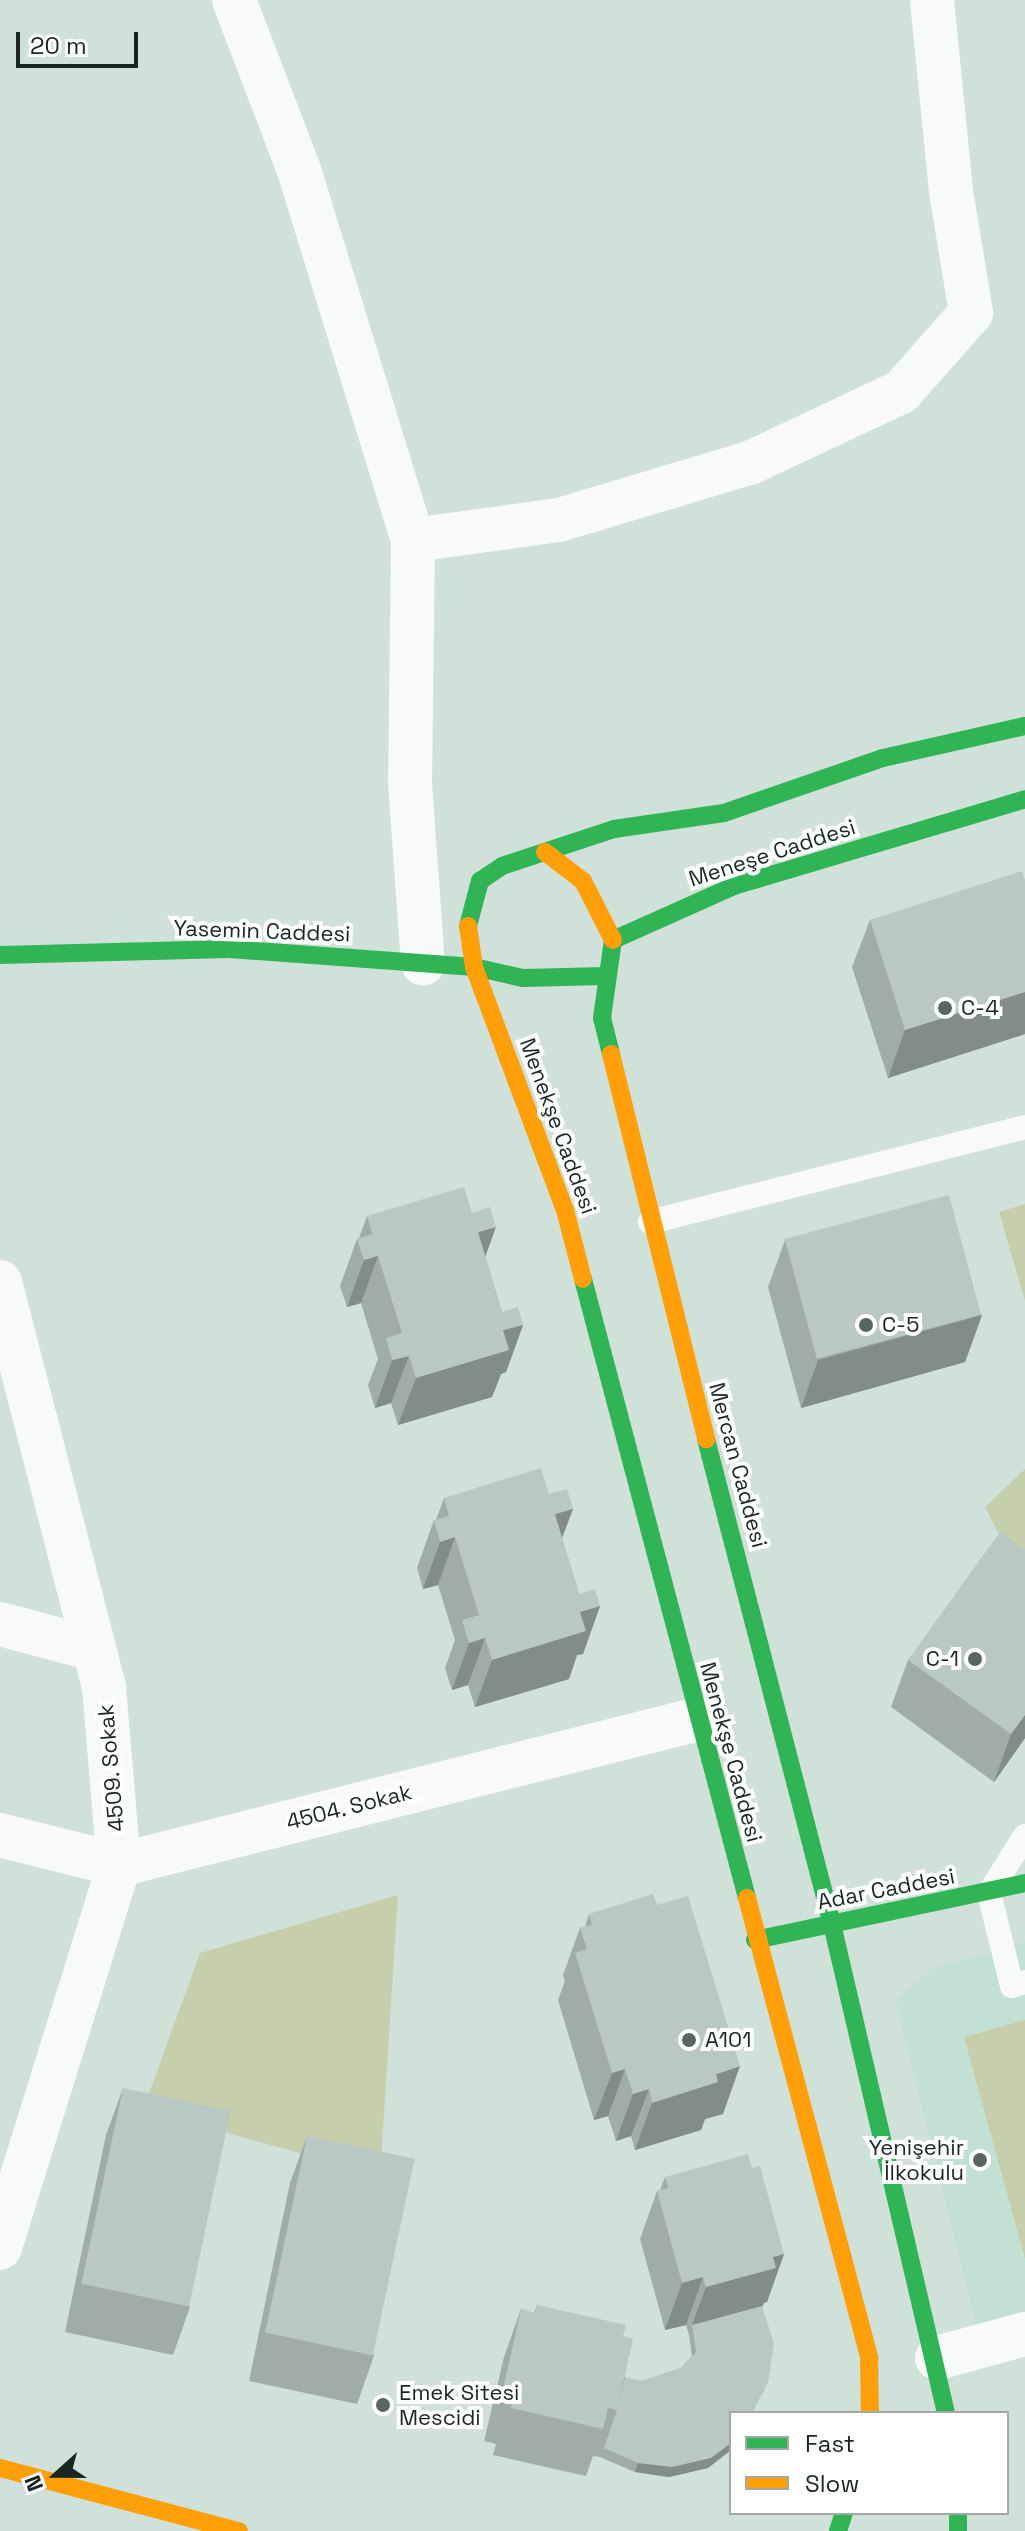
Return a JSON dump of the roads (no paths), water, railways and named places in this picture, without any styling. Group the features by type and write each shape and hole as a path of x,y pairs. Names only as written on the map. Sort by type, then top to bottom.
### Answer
{"street":[{"path":"234,0 299,170 413,540 410,783 423,964"},
{"path":"413,540 559,520 752,462 901,392 971,313 951,191 932,0"},
{"name":"Menekşe Caddesi","path":"870,2411 869,2358 755,1940 565,1210 474,967 467,916 480,881 502,866 614,829 724,813 883,758 1025,726"},
{"name":"Meneşe Caddesi","path":"613,940 734,886 1025,799"},
{"path":"474,967 523,978 605,976 613,940 583,881 545,852"},
{"name":"Yasemin Caddesi","path":"0,955 229,949 474,967"},
{"name":"Mercan Caddesi","path":"605,976 602,1018 650,1222 832,1924 937,2358 946,2411"},
{"name":"4509. Sokak","path":"0,1282 104,1687 119,1865 0,2248"},
{"path":"0,1624 94,1649"},
{"name":"4504. Sokak","path":"0,1835 119,1865 698,1719"},
{"name":"Adar Caddesi","path":"755,1940 1025,1883"},
{"path":"937,2358 1025,2334"},
{"path":"0,2468 239,2531"}],"lane":[{"path":"650,1222 1025,1127"},
{"path":"1025,1836 989,1893 1012,1986 1025,1982"}],"place":[{"name":"C-4","path":"945,1008"},
{"name":"C-5","path":"866,1325"},
{"name":"C-1","path":"975,1659"},
{"name":"A101","path":"689,2040"},
{"name":"Yenişehir İlkokulu","path":"980,2160"},
{"name":"Emek Sitesi Mescidi","path":"383,2405"}]}
